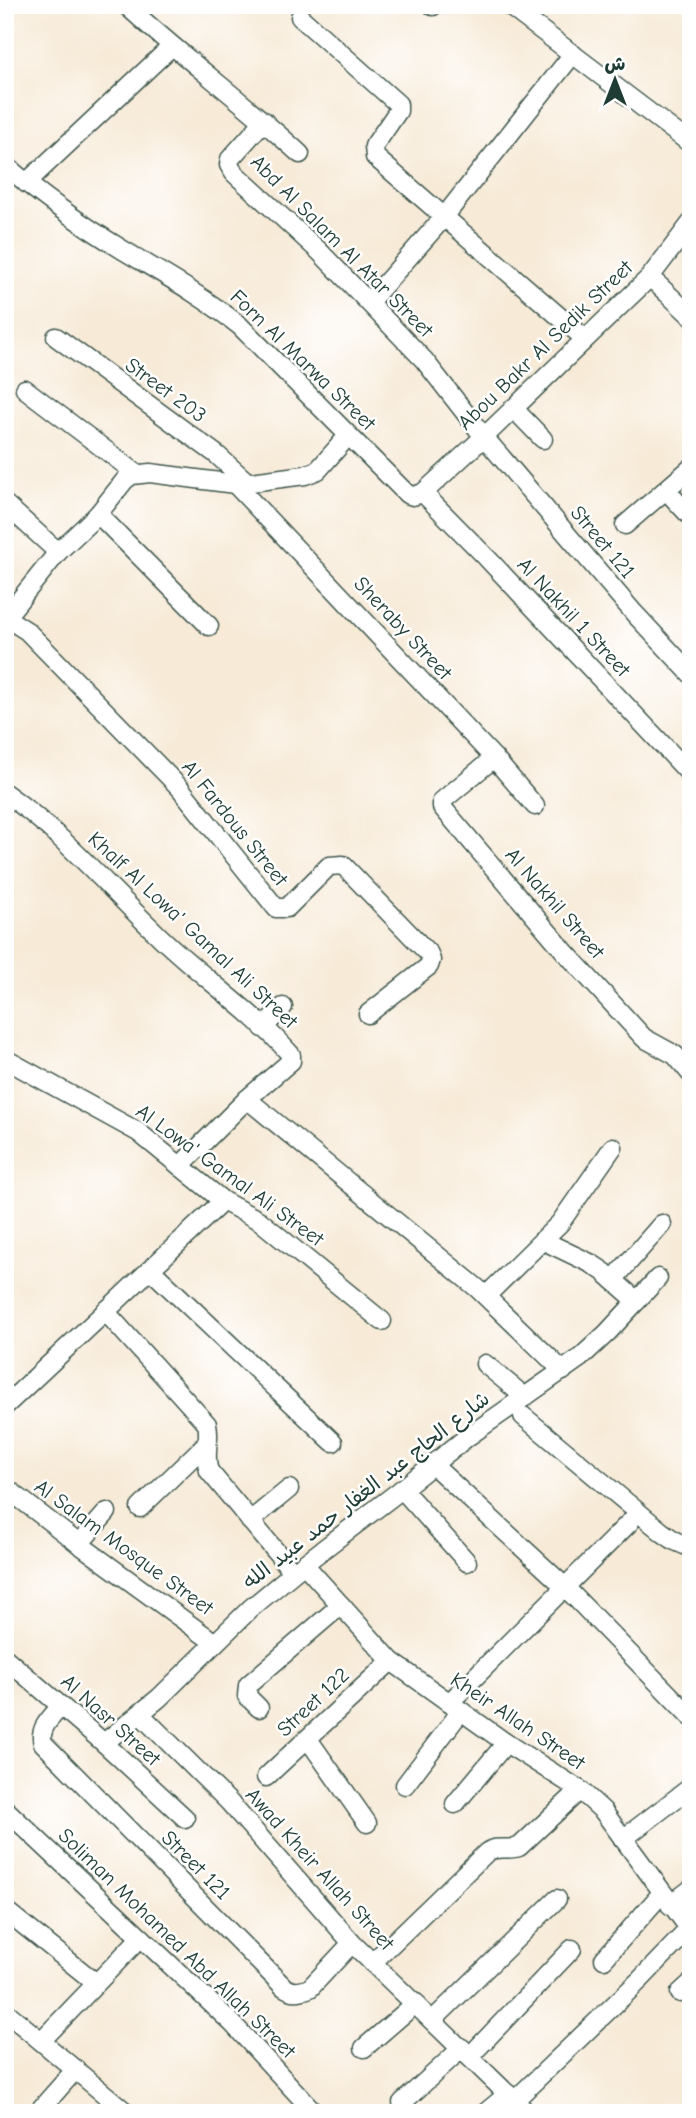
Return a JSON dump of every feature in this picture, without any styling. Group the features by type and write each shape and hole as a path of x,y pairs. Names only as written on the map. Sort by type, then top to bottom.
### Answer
{"street":[{"name":"Abd Al Salam Al Atar Street","path":"126,5 171,47 300,153"},
{"path":"508,5 691,145"},
{"path":"300,17 398,104 398,111 374,146 375,157 584,338"},
{"path":"26,183 171,47"},
{"path":"369,302 444,217 573,54"},
{"name":"Abd Al Salam Al Atar Street","path":"264,121 230,159 229,165 234,173 319,251 424,360 484,437"},
{"name":"Forn Al Marwa Street","path":"5,165 26,183 121,248 209,301 240,326 407,494 413,496 422,493"},
{"name":"Abou Bakr Al Sedik Street","path":"422,493 484,437 650,276 691,223"},
{"path":"650,276 691,316"},
{"name":"Street 203","path":"56,337 216,454 241,483"},
{"path":"25,389 136,474"},
{"path":"513,408 542,439"},
{"path":"5,617 58,552 98,514 125,480 136,474 150,472 241,483 312,473 323,465 348,436"},
{"name":"Street 121","path":"484,437 634,613 691,674"},
{"path":"625,525 691,468"},
{"name":"Sheraby Street","path":"241,483 536,806"},
{"path":"666,490 691,517"},
{"name":"Al Nakhil 1 Street","path":"422,493 487,558 691,775"},
{"path":"5,504 58,552"},
{"path":"98,514 209,626"},
{"name":"Al Fardous Street","path":"5,617 27,631 180,788 274,906 279,909 286,908 325,869 334,864 343,865 429,954 429,966 368,1014"},
{"name":"Al Nakhil Street","path":"494,758 443,801 442,807 566,953 644,1038 675,1055 691,1074"},
{"name":"Khalf Al Lowa' Gamal Ali Street","path":"5,793 39,817 155,932 289,1053 291,1059 180,1166"},
{"path":"263,1028 283,1007"},
{"name":"Al Lowa' Gamal Ali Street","path":"5,1059 138,1132 223,1200 260,1221 382,1321"},
{"path":"247,1099 486,1296 562,1371"},
{"path":"486,1296 560,1223 613,1147"},
{"path":"5,1406 223,1200"},
{"path":"613,1280 662,1224"},
{"path":"544,1241 592,1264 637,1301"},
{"path":"151,1270 333,1442"},
{"name":"شارع الحاج عبد الغفار حمد عبيد الله","path":"104,1743 189,1670 251,1608 298,1568 466,1437 580,1358 658,1278"},
{"name":"Kheir Allah Street","path":"105,1311 207,1424 210,1434 206,1462 209,1471 250,1521 341,1605 391,1661 506,1743 580,1790 603,1811 690,1930"},
{"path":"485,1364 525,1397"},
{"path":"523,1416 662,1532 691,1548"},
{"path":"140,1508 207,1443"},
{"path":"433,1465 564,1586 691,1717"},
{"name":"Al Salam Mosque Street","path":"5,1487 215,1643"},
{"path":"250,1521 289,1489"},
{"path":"402,1489 467,1562"},
{"path":"79,1544 107,1512"},
{"path":"405,1785 455,1707 564,1586 630,1522"},
{"path":"259,1708 247,1696 248,1685 341,1605"},
{"name":"Al Nasr Street","path":"5,1658 104,1743 185,1818"},
{"name":"Street 122","path":"266,1777 391,1661"},
{"name":"Street 121","path":"61,1706 43,1728 40,1736 43,1743 284,1987 292,1992 310,1988 352,1943"},
{"name":"Awad Kheir Allah Street","path":"140,1714 229,1802 352,1943 517,2102"},
{"path":"308,1739 367,1823"},
{"path":"455,1804 506,1743"},
{"path":"623,1839 691,1787"},
{"path":"372,1963 487,1852 496,1848 508,1850 519,1846 580,1790"},
{"name":"Soliman Mohamed Abd Allah Street","path":"5,1809 232,2023 315,2113"},
{"path":"604,1959 666,1899 691,1889"},
{"path":"433,2020 557,1899"},
{"path":"5,1910 96,1983"},
{"path":"485,2113 517,2102 690,1930"},
{"path":"41,2041 141,1937"},
{"path":"402,2103 466,2052 572,1949"},
{"path":"364,2048 416,2003"},
{"path":"5,2011 127,2113"},
{"path":"37,2113 76,2069"}]}
